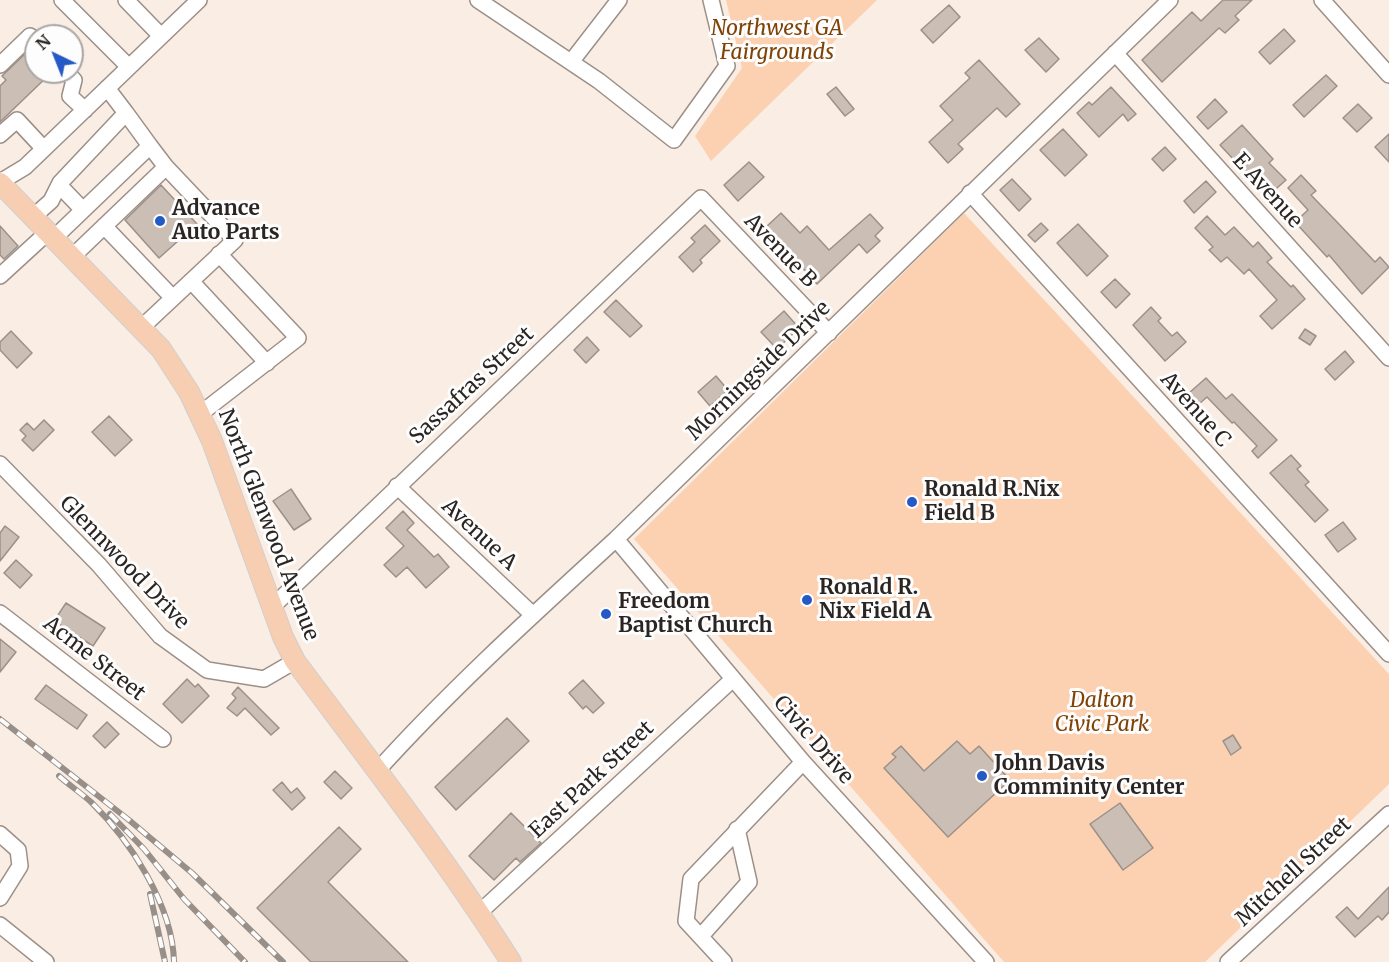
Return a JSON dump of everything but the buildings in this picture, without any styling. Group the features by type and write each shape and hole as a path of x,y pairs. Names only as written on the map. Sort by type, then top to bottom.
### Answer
{"main road":[{"name":"North Glenwood Avenue","path":"0,182 161,349 189,392 212,441 273,606 282,637 296,661 480,912 511,962"}],"street":[{"path":"62,0 129,67"},
{"path":"126,0 161,36"},
{"path":"0,182 25,167 199,0"},
{"path":"478,0 599,81 674,140 727,66 711,0"},
{"path":"571,62 619,0"},
{"name":"Morningside Drive","path":"377,771 417,727 616,539 1170,0"},
{"path":"1322,0 1389,75"},
{"path":"0,65 24,42"},
{"name":"E Avenue","path":"1115,53 1389,358"},
{"path":"73,84 70,96 84,110"},
{"path":"107,88 166,167 235,240 141,328"},
{"path":"33,217 51,201 59,185 126,113"},
{"path":"0,135 17,120 44,149"},
{"path":"0,276 83,210 150,146"},
{"path":"72,257 166,167"},
{"path":"59,185 83,210"},
{"name":"Avenue C","path":"970,193 1389,654"},
{"name":"Avenue B","path":"701,198 829,333"},
{"name":"Sassafras Street","path":"273,606 701,198"},
{"path":"104,226 173,298"},
{"path":"200,414 298,338 219,254"},
{"path":"191,281 267,363"},
{"name":"Glennwood Drive","path":"0,464 99,565 160,636 207,670 264,679 296,661"},
{"name":"Avenue A","path":"397,486 533,615"},
{"name":"Civic Drive","path":"616,539 803,762 986,962"},
{"name":"Acme Street","path":"0,613 163,739"},
{"name":"East Park Street","path":"480,912 733,679"},
{"path":"724,962 686,921 690,879 803,762"},
{"name":"Mitchell Street","path":"1228,962 1389,814"},
{"path":"701,936 749,882 737,829"},
{"path":"0,834 18,850 20,866 0,898"},
{"path":"0,925 46,962"}],"green space":[{"name":"Northwest GA Fairgrounds","path":"726,0 877,0 711,161 695,136 742,68"},
{"name":"Dalton Civic Park","path":"964,213 1389,674 1389,784 1205,962 1004,962 634,539"}],"railway":[{"path":"0,719 129,820 192,873 283,962"},
{"path":"59,776 106,817 147,875 166,919 172,941 174,962"},
{"path":"110,814 144,849 184,899 245,962"},
{"path":"150,894 165,962"}],"place":[{"name":"Advance Auto Parts","path":"160,221"},
{"name":"Ronald R.Nix Field B","path":"912,502"},
{"name":"Ronald R. Nix Field A","path":"807,600"},
{"name":"Freedom Baptist Church","path":"606,614"},
{"name":"John Davis Comminity Center","path":"982,776"}]}
